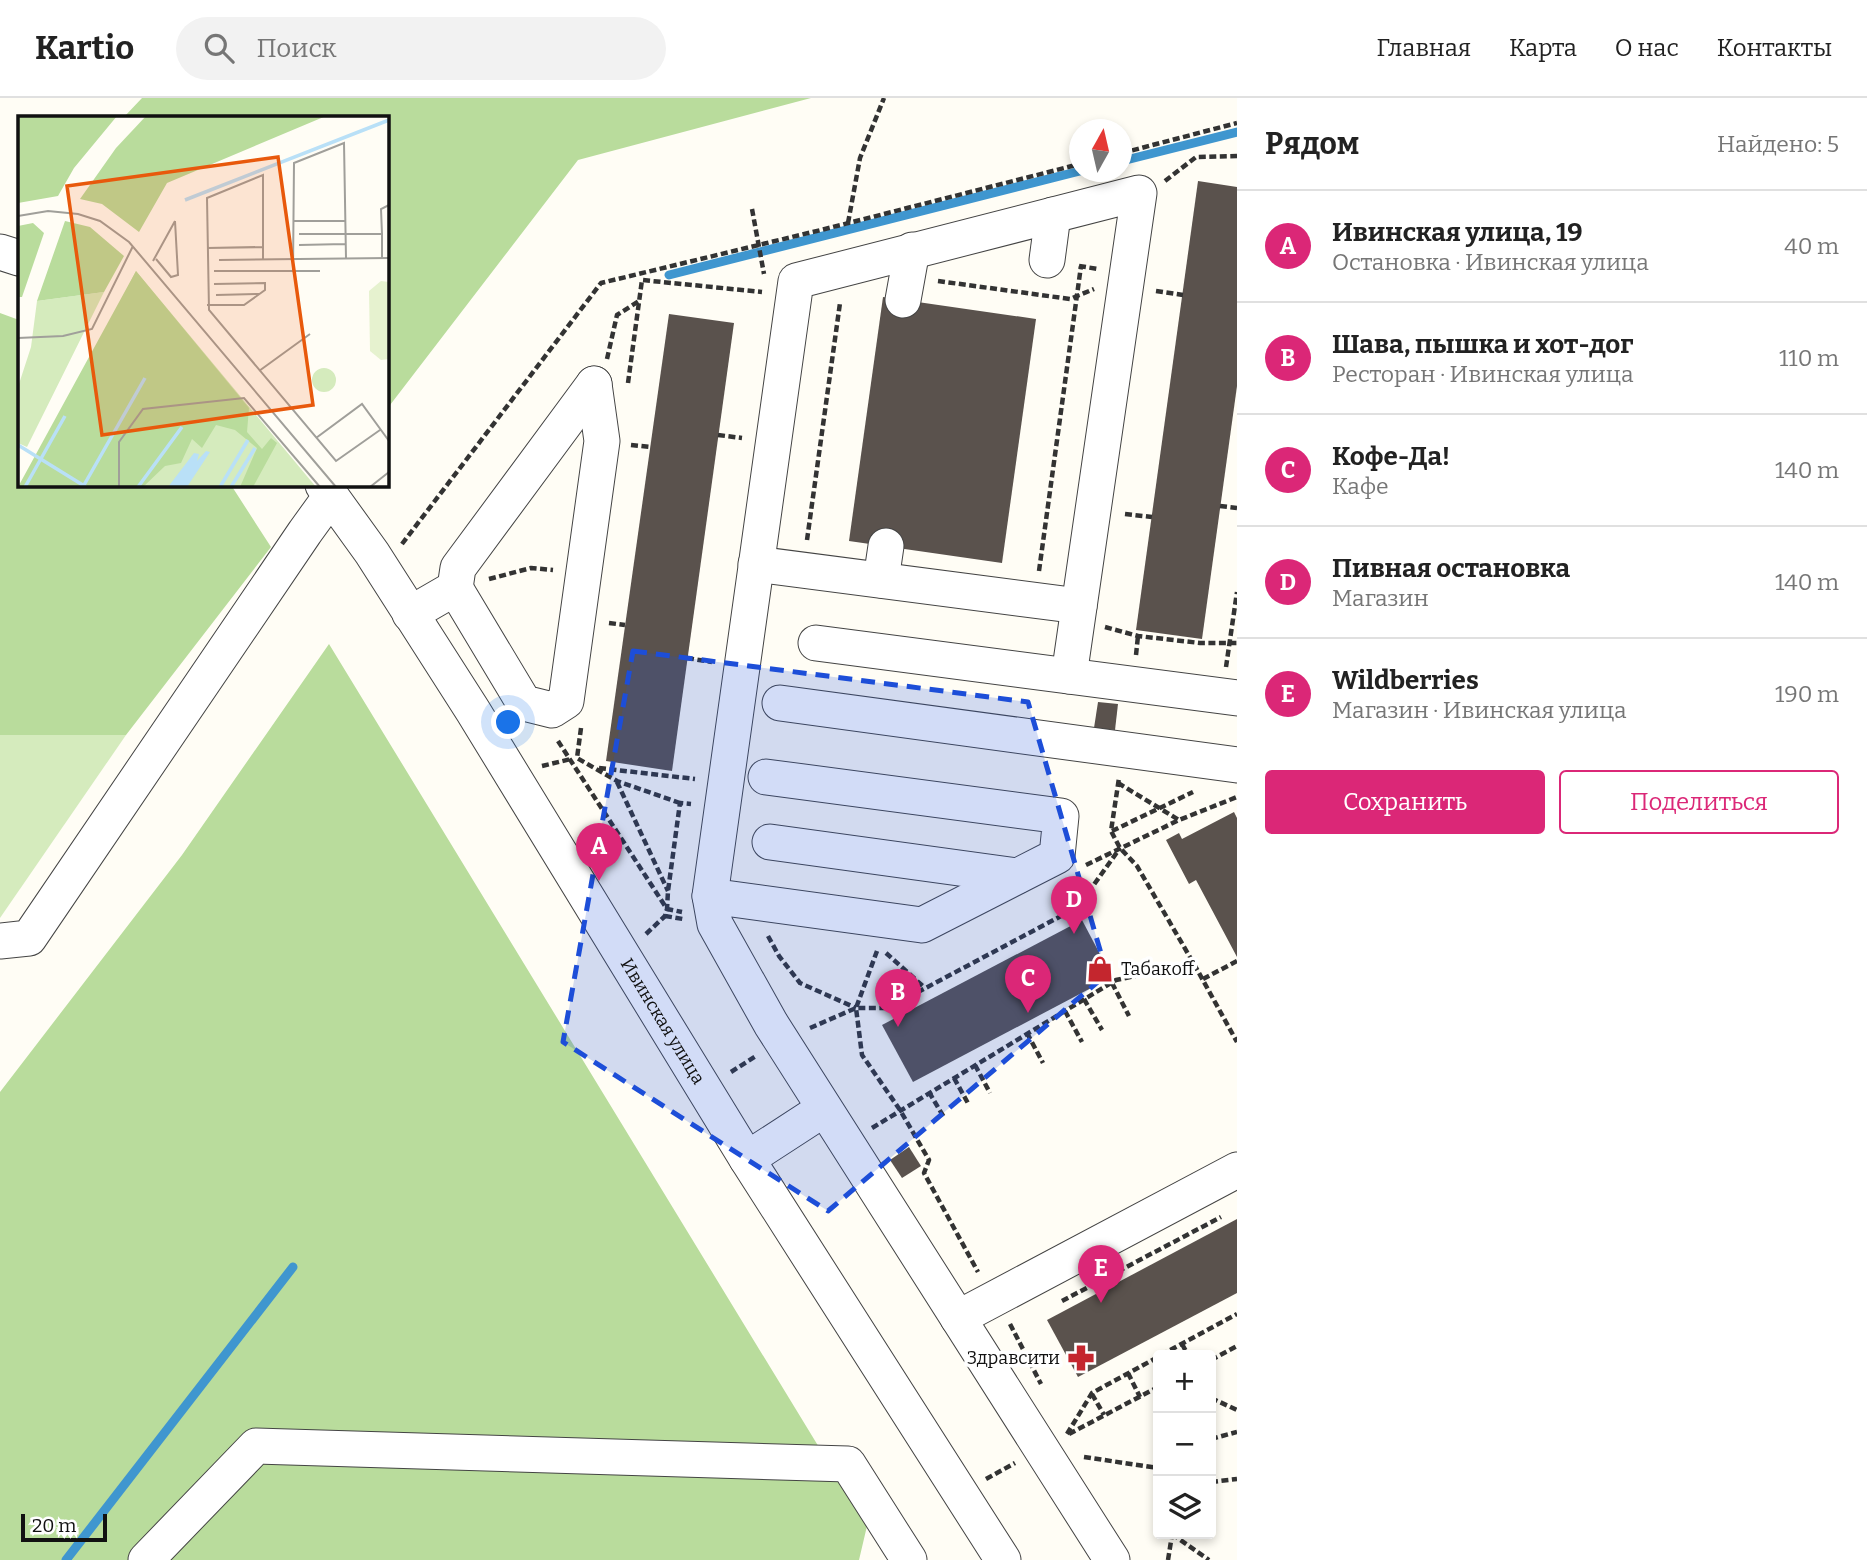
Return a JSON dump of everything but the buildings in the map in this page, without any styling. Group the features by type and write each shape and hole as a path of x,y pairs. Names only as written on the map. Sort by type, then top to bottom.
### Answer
{"street":[{"path":"1069,676 1139,193 1053,215 907,276 845,267 796,281 710,896 715,923 771,1024 1112,1560"},
{"path":"1047,260 1053,215"},
{"path":"0,252 18,258"},
{"path":"610,388 566,701 552,710 537,708 524,703 455,588 458,568 610,388"},
{"path":"0,941 29,938 305,532 327,491"},
{"name":"Ивинская улица","path":"327,491 372,553 473,711 747,1159 1003,1560"},
{"path":"881,580 886,546"},
{"path":"757,564 881,580 1078,614"},
{"path":"410,614 455,588"},
{"path":"816,643 1230,697"},
{"path":"780,702 1236,767"},
{"path":"710,896 922,925 1056,856 1061,816 766,777"},
{"path":"770,842 1017,876"},
{"path":"747,1159 824,1109"},
{"path":"958,1318 1237,1170"},
{"path":"146,1560 256,1446 848,1464 909,1560"}],"path":[{"path":"848,223 860,158 884,98"},
{"path":"1132,150 1237,124"},
{"path":"1156,188 1196,157 1237,156"},
{"path":"399,547 601,283 1069,167"},
{"path":"752,209 761,261"},
{"path":"1047,260 1107,270 1126,284"},
{"path":"1038,578 1081,266"},
{"path":"802,569 845,267"},
{"path":"907,276 1070,299 1126,284 1183,295"},
{"path":"610,388 639,301 642,279 794,295"},
{"path":"610,388 604,370 617,315 639,301"},
{"path":"718,435 749,439"},
{"path":"1220,506 1237,508"},
{"path":"1112,512 1152,517"},
{"path":"455,588 531,568 584,571"},
{"path":"1230,697 1230,642 1237,592"},
{"path":"1078,614 1097,625 1138,636 1200,643 1237,643"},
{"path":"687,658 720,663"},
{"path":"537,708 667,909 665,916 637,942"},
{"path":"577,758 582,718"},
{"path":"538,767 577,758 617,781 680,803"},
{"path":"765,930 779,956 800,982 856,1008 888,1008 1078,907 1121,848 1179,820 1236,767"},
{"path":"595,768 706,781"},
{"path":"617,781 668,891"},
{"path":"1118,783 1179,820"},
{"path":"1111,831 1194,791"},
{"path":"1121,848 1137,866 1237,1042"},
{"path":"925,988 879,947 856,1008 862,1055 900,1110 929,1160 924,1173 993,1299 1007,1316 1043,1387"},
{"path":"1203,979 1237,961"},
{"path":"848,1144 929,1092 1112,983 1194,964"},
{"path":"1112,983 1129,1016"},
{"path":"1084,999 1102,1030"},
{"path":"1065,1011 1082,1042"},
{"path":"1027,1034 1044,1063"},
{"path":"975,1065 990,1093"},
{"path":"954,1078 969,1105"},
{"path":"929,1092 945,1119"},
{"path":"1068,1299 1218,1220"},
{"path":"1171,1350 1237,1314"},
{"path":"1182,1344 1185,1350"},
{"path":"1216,1357 1237,1346"},
{"path":"1067,1435 1092,1393 1153,1360"},
{"path":"1128,1373 1140,1397"},
{"path":"1067,1435 1153,1390"},
{"path":"1092,1393 1104,1415"},
{"path":"1216,1400 1237,1410"},
{"path":"1061,1423 1073,1446"},
{"path":"1216,1438 1237,1432"},
{"path":"1087,1468 1080,1457 1153,1467"},
{"path":"1216,1481 1237,1479"},
{"path":"1168,1560 1173,1539"},
{"path":"1180,1539 1209,1560"}],"highlighted area":[{"path":"633,651 1028,702 1107,974 828,1211 563,1042"}],"green space":[{"path":"142,98 811,98 578,160 388,408 388,116 125,116"},
{"path":"0,313 18,320 18,486 232,486 271,547 126,735 0,735"},
{"path":"329,644 867,1526 859,1560 0,1560 0,1092 182,855"},
{"path":"0,735 126,735 0,918"}],"waterway":[{"path":"1132,158 1237,132"},
{"path":"669,275 1069,174"},
{"path":"66,1560 293,1267"}],"place":[{"name":"Ивинская улица, 19","path":"599,881"},
{"name":"Пивная остановка","path":"1074,934"},
{"name":"Табакoff","path":"1100,969"},
{"name":"Кофе-Да!","path":"1028,1013"},
{"name":"Шава, пышка и хот-дог","path":"898,1027"},
{"name":"Wildberries","path":"1101,1303"},
{"name":"Здравсити","path":"1081,1358"}]}
